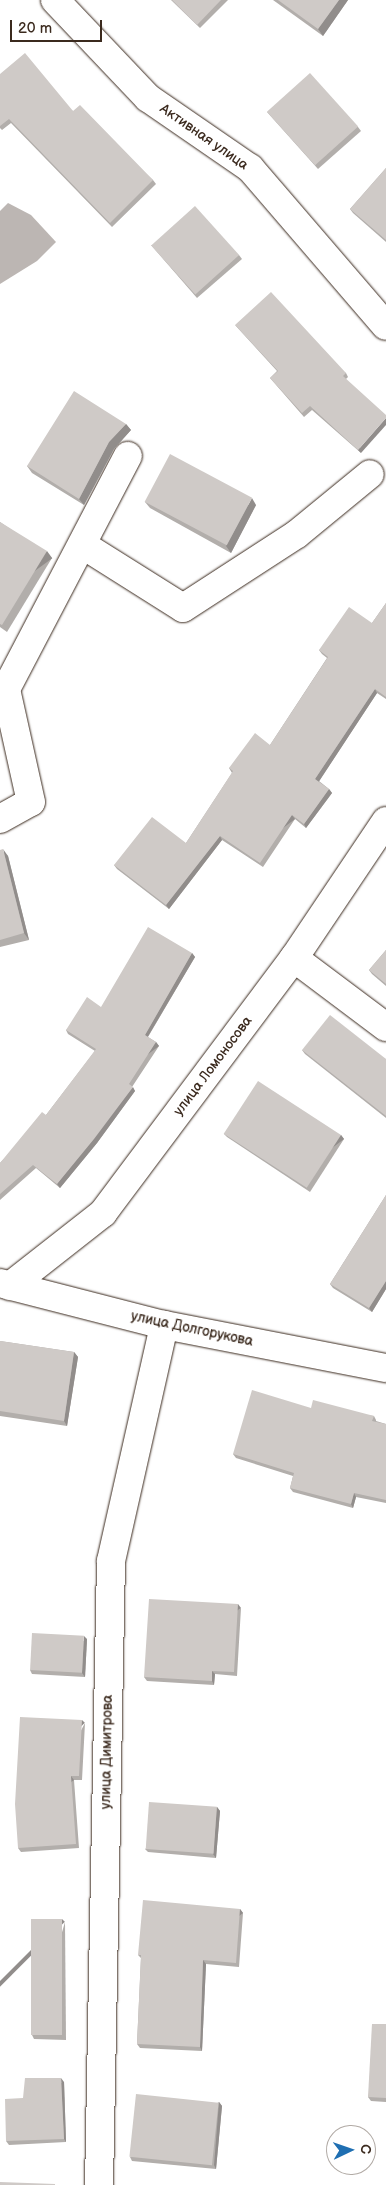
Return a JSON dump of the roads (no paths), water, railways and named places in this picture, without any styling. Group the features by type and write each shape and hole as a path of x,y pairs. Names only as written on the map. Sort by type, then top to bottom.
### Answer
{"street":[{"name":"Активная улица","path":"55,0 148,98 250,168 386,326"},
{"path":"0,819 31,802 6,689 128,456"},
{"path":"83,545 184,608 297,534 370,474"},
{"name":"улица Ломоносова","path":"5,1284 103,1213 294,958 386,820"},
{"path":"294,958 386,1027"},
{"name":"улица Долгорукова","path":"5,1284 164,1325 386,1368"},
{"name":"улица Димитрова","path":"99,2185 111,1561 164,1325"}]}
